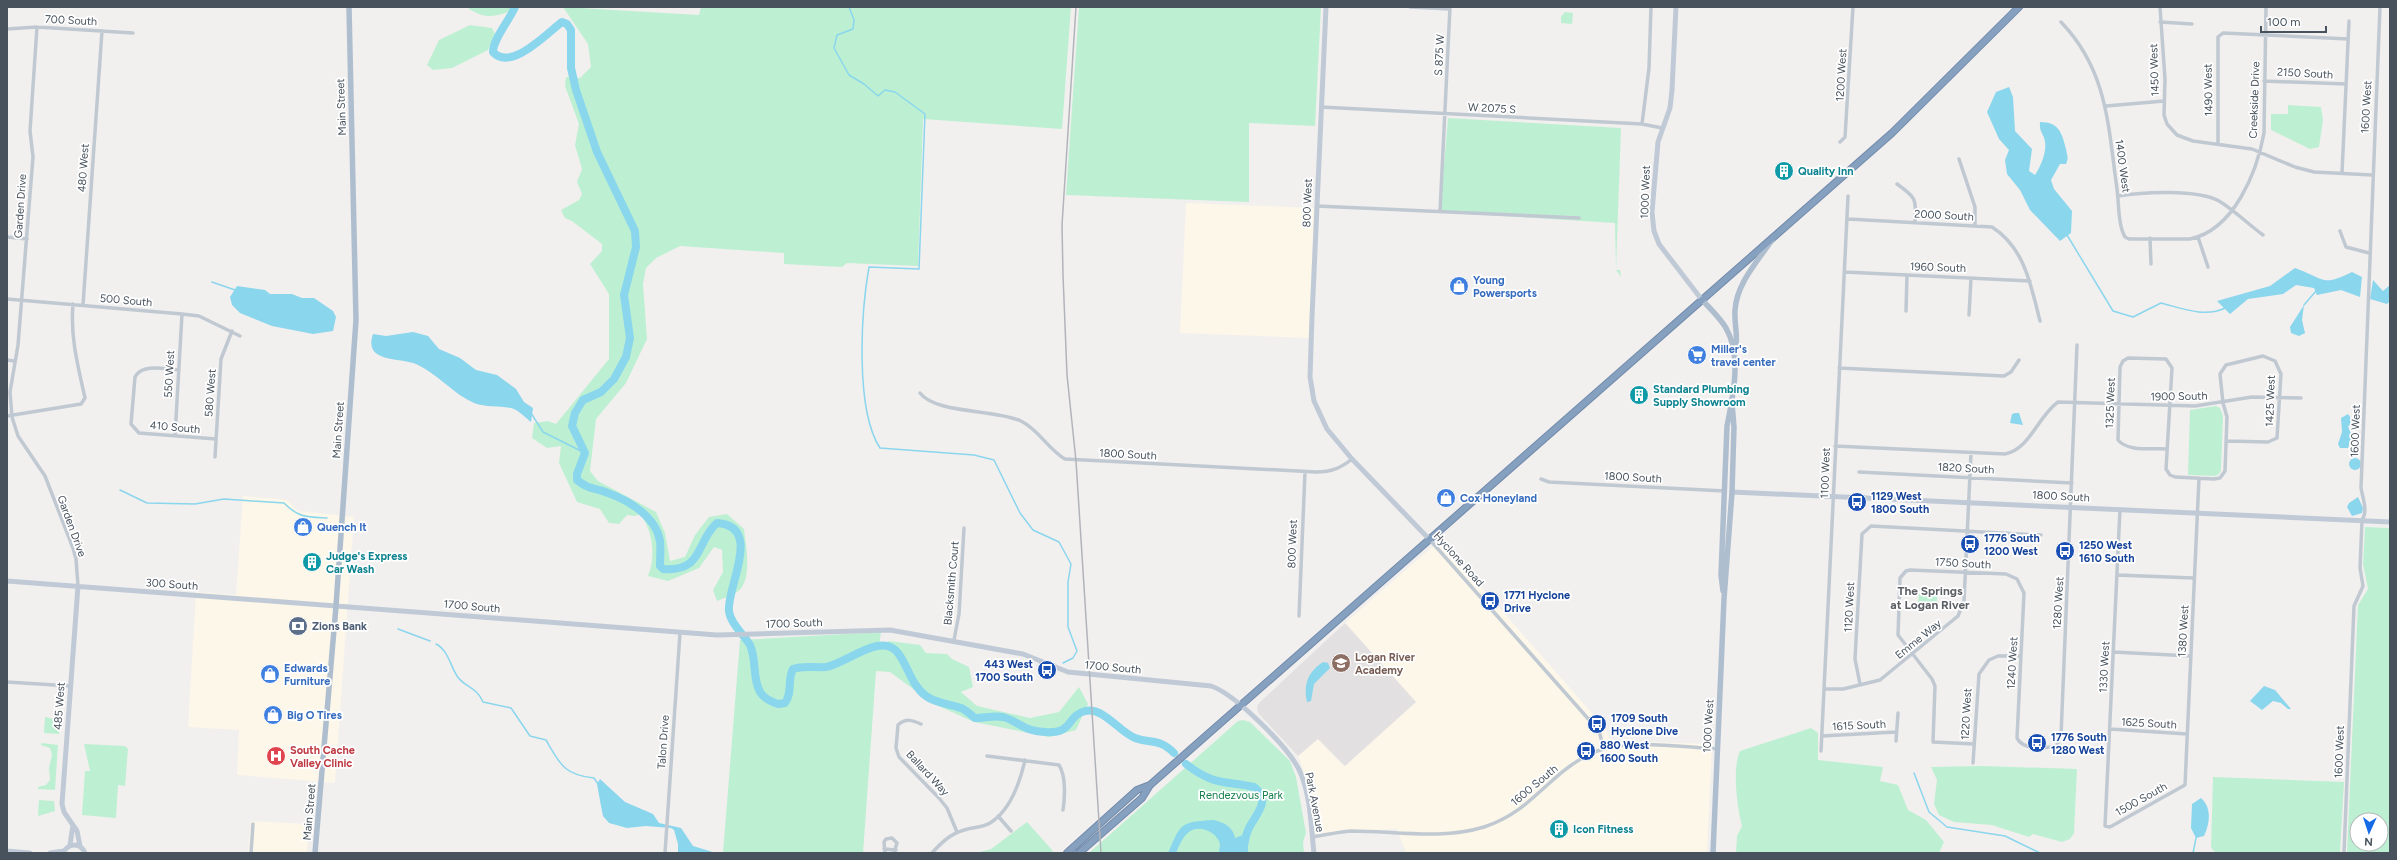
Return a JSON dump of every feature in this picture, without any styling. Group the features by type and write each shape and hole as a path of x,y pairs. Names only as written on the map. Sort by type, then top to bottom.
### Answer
{"highway":[{"path":"1079,853 1142,798 1150,785 1774,238 1918,109 2019,7"},
{"path":"1067,853 1137,790 1150,785"}],"main road":[{"name":"Main Street","path":"315,853 336,606 356,320 349,7"},
{"path":"1734,355 1738,338 1735,323 1737,298 1743,282 1774,238"},
{"name":"1000 West","path":"1702,300 1726,329 1734,355 1732,402 1734,426 1732,492 1724,599 1713,853"},
{"name":"1000 West","path":"1724,599 1721,575 1729,418 1732,402"},
{"path":"1729,418 1732,433 1730,490 1732,492"},
{"path":"1725,491 1729,496 1726,583"}],"street":[{"name":"800 West","path":"1314,400 1310,377 1326,7"},
{"path":"1410,7 1450,8"},
{"path":"1642,124 1648,68 1651,7"},
{"name":"1000 West","path":"1676,7 1670,108 1662,128 1656,154 1652,212 1654,231 1659,244 1667,257 1702,300"},
{"name":"1200 West","path":"1840,142 1845,137 1846,130 1853,7"},
{"name":"1450 West","path":"2160,7 2163,52 2164,115 2171,130 2183,139 2218,143"},
{"name":"Creekside Drive","path":"2198,237 2213,229 2232,212 2243,194 2260,151 2264,134 2266,7"},
{"name":"1600 West","path":"2344,853 2354,606 2363,586 2360,568 2362,520 2365,516 2361,488 2372,175 2380,7"},
{"name":"S 875 W","path":"1440,212 1450,8"},
{"path":"2342,172 2349,21"},
{"name":"1400 West","path":"2061,22 2077,39 2089,57 2106,106 2122,228 2125,237 2129,239 2150,238"},
{"path":"2160,22 2192,24"},
{"name":"700 South","path":"7,29 37,28 133,34"},
{"name":"Garden Drive","path":"37,28 30,131 33,157 27,239 20,300 18,345 14,361 10,392 12,417 18,436 45,476 73,548 78,570 78,586"},
{"name":"480 West","path":"83,305 102,31"},
{"name":"1490 West","path":"2218,143 2218,36 2223,34 2265,35"},
{"path":"2265,35 2348,39"},
{"name":"2150 South","path":"2264,81 2346,84"},
{"path":"2106,106 2164,101"},
{"name":"W 2075 S","path":"1321,107 1642,124 1662,128"},
{"path":"2218,143 2260,151 2295,167 2314,172 2342,172 2372,175"},
{"path":"1959,159 1975,207 1975,226"},
{"path":"1897,184 1913,195 1916,201 1915,223"},
{"path":"2118,196 2146,192 2208,197 2232,212 2263,236"},
{"name":"1100 West","path":"1821,751 1848,196"},
{"path":"1317,206 1579,218"},
{"name":"2000 South","path":"1848,219 1992,227 1999,231 2024,261 2030,281"},
{"path":"2340,231 2346,247 2369,253"},
{"path":"7,237 27,239"},
{"path":"2151,264 2150,238 2179,239 2198,237 2208,267"},
{"name":"1960 South","path":"1845,272 2030,281"},
{"path":"1906,311 1907,275"},
{"path":"1969,315 1971,278"},
{"path":"2030,281 2040,321"},
{"name":"500 South","path":"7,299 200,316 240,336"},
{"path":"7,416 12,417 81,404 85,398 71,327 73,304"},
{"name":"550 West","path":"175,436 182,314"},
{"name":"580 West","path":"215,457 221,359 232,331"},
{"name":"1280 West","path":"2020,743 2026,746 2053,747 2060,742 2072,507 2077,345"},
{"name":"1425 West","path":"2223,403 2220,374 2226,365 2263,356 2275,361 2281,374 2277,438 2273,441 2226,441"},
{"name":"1325 West","path":"2167,449 2129,447 2122,445 2118,440 2120,367 2123,361 2128,358 2166,359 2172,368 2170,406"},
{"path":"7,360 14,361"},
{"path":"1839,368 2004,376 2011,372 2019,360"},
{"name":"410 South","path":"178,370 143,368 138,372 135,377 131,424 134,430 139,433 216,439"},
{"name":"1800 South","path":"920,393 924,398 938,405 975,410 1022,422 1039,434 1054,451 1065,459 1305,472 1329,472 1342,467 1352,459"},
{"name":"1900 South","path":"1971,453 2014,452 2020,449 2049,408 2058,402 2195,406 2223,403 2252,397 2301,398"},
{"name":"Hyclone Road","path":"1314,400 1327,428 1352,459 1430,540 1599,731 1604,748"},
{"path":"2170,406 2166,469 2170,475 2175,477 2220,478 2224,471 2226,441 2226,417 2223,403"},
{"path":"1835,446 1971,453 1969,502"},
{"name":"800 West","path":"1299,616 1305,472"},
{"name":"1820 South","path":"1859,472 2072,483"},
{"name":"1380 West","path":"2185,785 2199,478"},
{"name":"1800 South","path":"1541,479 1549,482 1725,491"},
{"name":"1800 South","path":"1732,492 2390,522"},
{"name":"Emme Way","path":"1824,688 1838,689 1884,678 1958,616 1964,601 1969,502"},
{"name":"1330 West","path":"2105,826 2120,509"},
{"name":"1120 West","path":"1860,684 1855,659 1864,531 1871,526 1967,531"},
{"name":"Blacksmith Court","path":"954,640 959,614 964,528"},
{"path":"1967,531 2041,535"},
{"name":"1750 South","path":"1912,655 1898,636 1900,581 1902,574 1910,570 2006,574 2021,583"},
{"path":"2117,576 2194,578"},
{"name":"300 South","path":"7,581 336,606"},
{"name":"1240 West","path":"2020,743 2017,738 2024,593 2021,583"},
{"name":"485 West","path":"78,586 62,804 64,812 77,831 80,846 85,853"},
{"name":"1700 South","path":"336,606 717,635 890,630 954,640 1023,654 1068,672 1211,686 1230,696 1241,705"},
{"name":"Talon Drive","path":"665,853 666,820 680,633"},
{"path":"2113,652 2191,656"},
{"path":"1912,655 1932,679 1935,686 1933,742 1974,744"},
{"name":"1220 West","path":"1972,763 1977,677 1982,667 1998,656 2021,656"},
{"path":"7,682 71,686"},
{"name":"Park Avenue","path":"1241,705 1295,761 1303,782 1314,853"},
{"path":"1896,741 1898,714"},
{"name":"Ballard Way","path":"921,724 911,720 903,721 898,725 896,732 897,753 903,763 947,808 957,832"},
{"name":"1625 South","path":"2110,729 2187,734"},
{"name":"1615 South","path":"1822,736 1896,732"},
{"name":"1600 South","path":"1312,837 1349,831 1450,833 1484,826 1507,818 1519,810 1574,764 1604,748 1628,746 1717,749"},
{"path":"987,756 1059,765 1062,770 1065,800 1063,810"},
{"path":"932,853 946,838 957,832 990,823 998,816 1021,780 1025,760"},
{"name":"1500 South","path":"2105,826 2110,827 2185,785"},
{"path":"998,816 1012,831"},
{"path":"50,853 64,852 70,845 73,824"},
{"path":"251,853 253,824"},
{"path":"892,838 898,843 895,852 885,851 886,839 892,838"},
{"path":"70,845 80,846"},
{"path":"7,851 30,853"}],"shaded area":[{"path":"1186,203 1314,208 1309,338 1180,333"},
{"path":"243,496 287,500 298,511 354,517 335,783 237,775 239,730 188,727 196,592 236,595"},
{"path":"1440,540 1605,728 1611,741 1712,744 1707,853 1406,853 1397,829 1315,834 1303,769 1298,756 1318,739 1344,766 1416,702 1345,623"},
{"name":"Logan River Academy","path":"1345,623 1416,702 1345,766 1318,739 1298,756 1259,714 1257,708 1258,704"},
{"path":"251,821 309,824 307,853 248,853"}],"green space":[{"path":"467,7 516,7 510,11 498,15 485,16"},
{"path":"563,7 699,15 701,7 1071,7 1062,129 923,119 918,266 847,263 842,267 784,264 784,253 680,246 656,258 646,268 643,284 647,339 626,383 596,419 590,471 598,481 656,512 665,533 670,561 685,557 695,535 709,517 727,514 744,529 747,553 747,572 745,580 742,587 737,592 717,601 713,590 723,572 722,550 714,547 699,568 668,581 648,576 652,560 652,544 648,528 640,514 635,516 627,515 619,524 609,523 600,509 577,502 559,463 561,446 547,448 532,438 534,423 548,421 556,424 609,359 609,294 590,264 602,251 602,244 572,221 565,218 561,210 579,200 582,194 577,182 582,169 575,145 579,124 565,86 566,77 580,78 591,67 588,44"},
{"path":"1079,7 1321,7 1315,126 1249,123 1249,202 1066,195"},
{"path":"1565,12 1573,13 1572,24 1561,23 1561,17"},
{"path":"470,25 492,28 495,34 488,50 452,68 433,70 427,65 439,40"},
{"path":"2288,105 2321,107 2323,120 2319,147 2310,149 2271,130 2271,114 2288,114"},
{"path":"1448,118 1621,128 1616,270 1615,223 1440,212"},
{"path":"1616,270 1620,270 1621,277"},
{"path":"2216,406 2220,408 2223,416 2221,470 2219,474 2215,476 2188,475 2190,410"},
{"path":"2365,527 2390,528 2390,853 2347,853 2358,605 2368,589 2363,564"},
{"path":"1919,593 1937,594 1937,604 1918,603"},
{"path":"881,632 879,647 889,641 920,645 926,653 947,654 952,659 969,667 973,687 961,692 977,706 1030,718 1059,712 1079,687 1088,704 1076,730 1049,737 974,722 932,703 890,672 876,671 863,853 723,853 740,640"},
{"path":"45,717 60,720 59,734 44,733"},
{"name":"Rendezvous Park","path":"1243,720 1250,722 1290,761 1296,777 1306,833 1303,842 1304,853 1089,853 1238,721"},
{"path":"1811,728 1818,733 1818,760 1883,767 1880,781 1898,785 1908,810 1926,820 1944,842 1939,853 1736,853 1737,836 1742,826 1738,809 1736,788 1736,768 1740,751"},
{"path":"41,743 58,745 55,790 38,789 38,787 46,785 50,780 49,768 52,755 50,748 41,745"},
{"path":"84,744 125,746 128,749 125,786 118,785 116,818 82,815 85,771 90,771"},
{"path":"1981,766 2077,769 2074,833 2070,839 2062,842 2033,834 2029,837 1992,825 1954,822 1939,815 1934,804 1937,780 1931,767"},
{"path":"2213,777 2344,782 2340,853 2216,853 2211,848"},
{"path":"39,800 54,801 55,811 38,816"},
{"path":"1027,822 1053,851 1050,853 976,853 991,849"}],"water":[{"path":"2009,87 2013,97 2015,131 2032,149 2029,171 2035,175 2044,155 2045,142 2040,128 2040,122 2056,126 2063,138 2068,156 2067,162 2066,164 2060,164 2051,180 2054,189 2072,211 2071,233 2060,241 2030,210 2020,190 2007,174 2005,160 2009,150 1999,139 1987,112 1996,92"},
{"path":"2295,268 2324,280 2342,277 2352,272 2362,277 2360,297 2341,290 2317,295 2314,288 2296,285 2283,294 2248,299 2230,314 2217,301 2270,286"},
{"path":"2373,280 2383,291 2390,285 2390,301 2387,304 2370,299"},
{"path":"237,286 265,290 270,294 292,294 302,298 314,298 333,311 336,317 333,331 313,334 272,326 240,313 232,305 230,297"},
{"path":"2304,305 2302,320 2305,333 2299,336 2291,333 2290,327"},
{"path":"413,332 428,336 439,349 460,358 476,370 497,375 516,389 524,402 533,408 531,422 514,409 474,403 466,399 424,368 409,362 384,357 373,350 371,343 373,334 386,336"},
{"path":"2019,413 2023,425 2010,423 2012,414"},
{"path":"2348,414 2352,420 2357,422 2348,426 2352,436 2348,448 2340,448 2338,444 2342,432 2341,418"},
{"path":"2353,458 2357,458 2361,464 2357,470 2353,470 2349,466 2349,462"},
{"path":"2358,497 2363,508 2362,513 2352,516 2347,507 2349,503"},
{"path":"1323,662 1328,663 1330,668 1314,684 1311,701 1307,702 1306,684 1310,674"},
{"path":"2264,686 2275,690 2291,709 2288,709 2281,703 2273,701 2262,710 2250,701"},
{"path":"600,779 625,802 653,814 659,823 681,828 693,846 716,853 678,853 678,844 674,830 671,828 646,826 627,828 609,823 603,816 597,784"},
{"path":"2201,798 2207,806 2209,821 2204,836 2196,838 2191,828 2192,804"},
{"path":"1214,820 1228,826 1235,838 1243,835 1247,838 1248,853 1219,853 1220,844 1215,836 1207,830 1198,829 1189,832 1185,836 1176,853 1168,853 1176,835 1183,826 1188,823"}],"waterway":[{"path":"515,7 498,36 493,52 501,57 509,57 519,54 529,49 562,22 567,24 571,30 571,68 576,90 597,152 635,231 636,247 624,295 630,338 626,357 614,379 601,392 583,400 575,413 572,426 585,453 577,474 577,480 589,487 625,500 648,517 658,532 660,541 660,566 663,569 676,569 686,566 693,561 710,530 717,523 731,527 738,535 741,546 740,560 729,611 732,620 750,645 756,681 760,692 764,697 778,704 785,703 789,695 790,677 793,669 805,667 826,667 834,665 863,651 882,645 891,647 898,653 913,681 926,696 938,702 961,708 975,718 1000,716 1032,730 1054,732 1065,728 1079,713 1092,711 1105,716 1129,735 1141,740 1159,743 1169,748 1174,753"},
{"path":"849,7 854,20 853,29 837,35 834,48 849,75 864,84 878,96 885,90 895,92 925,114 919,269 869,267 862,334 862,360 863,386 872,431 880,448 974,455 994,460 1020,513 1033,530 1059,542 1071,564 1068,582 1068,627 1077,651 1073,658 1063,663"},
{"path":"2067,235 2113,311 2133,317 2161,303 2201,312 2217,311 2225,308"},
{"path":"212,282 235,290"},
{"path":"2304,305 2316,291"},
{"path":"531,413 543,432 585,453"},
{"path":"120,490 147,503 195,504 224,499 284,503 294,512 304,516 327,518"},
{"path":"398,629 430,641"},
{"path":"436,644 446,654 460,680 474,690 483,702 511,708 530,736 546,740 555,756 564,767 576,774 594,778 598,784"},
{"path":"1186,764 1195,771 1211,779 1254,787 1259,792 1262,797 1261,807 1248,831 1243,853"},
{"path":"1914,773 1929,812 1947,827 2005,836 2040,853"},
{"path":"2193,853 2196,838"}],"railway":[{"path":"1076,7 1062,225 1063,275 1067,375 1076,461 1101,853"}],"place":[{"name":"Quality Inn","path":"1784,171"},
{"name":"Young Powersports","path":"1459,286"},
{"name":"Miller's travel center","path":"1697,355"},
{"name":"Standard Plumbing Supply Showroom","path":"1639,395"},
{"name":"Cox Honeyland","path":"1446,498"},
{"name":"1129 West 1800 South","path":"1857,502"},
{"name":"Quench It","path":"303,527"},
{"name":"1776 South 1200 West","path":"1970,544"},
{"name":"1250 West 1610 South","path":"2065,551"},
{"name":"Judge's Express Car Wash","path":"312,562"},
{"name":"1771 Hyclone Drive","path":"1490,601"},
{"name":"Zions Bank","path":"298,626"},
{"name":"Logan River Academy","path":"1341,663"},
{"name":"443 West 1700 South","path":"1047,670"},
{"name":"Edwards Furniture","path":"270,674"},
{"name":"Big O Tires","path":"273,715"},
{"name":"1709 South Hyclone Dive","path":"1597,724"},
{"name":"1776 South 1280 West","path":"2037,743"},
{"name":"880 West 1600 South","path":"1586,751"},
{"name":"South Cache Valley Clinic","path":"276,756"},
{"name":"Icon Fitness","path":"1559,829"}],"district":[{"name":"The Springs at Logan River","path":"1930,598"}]}
